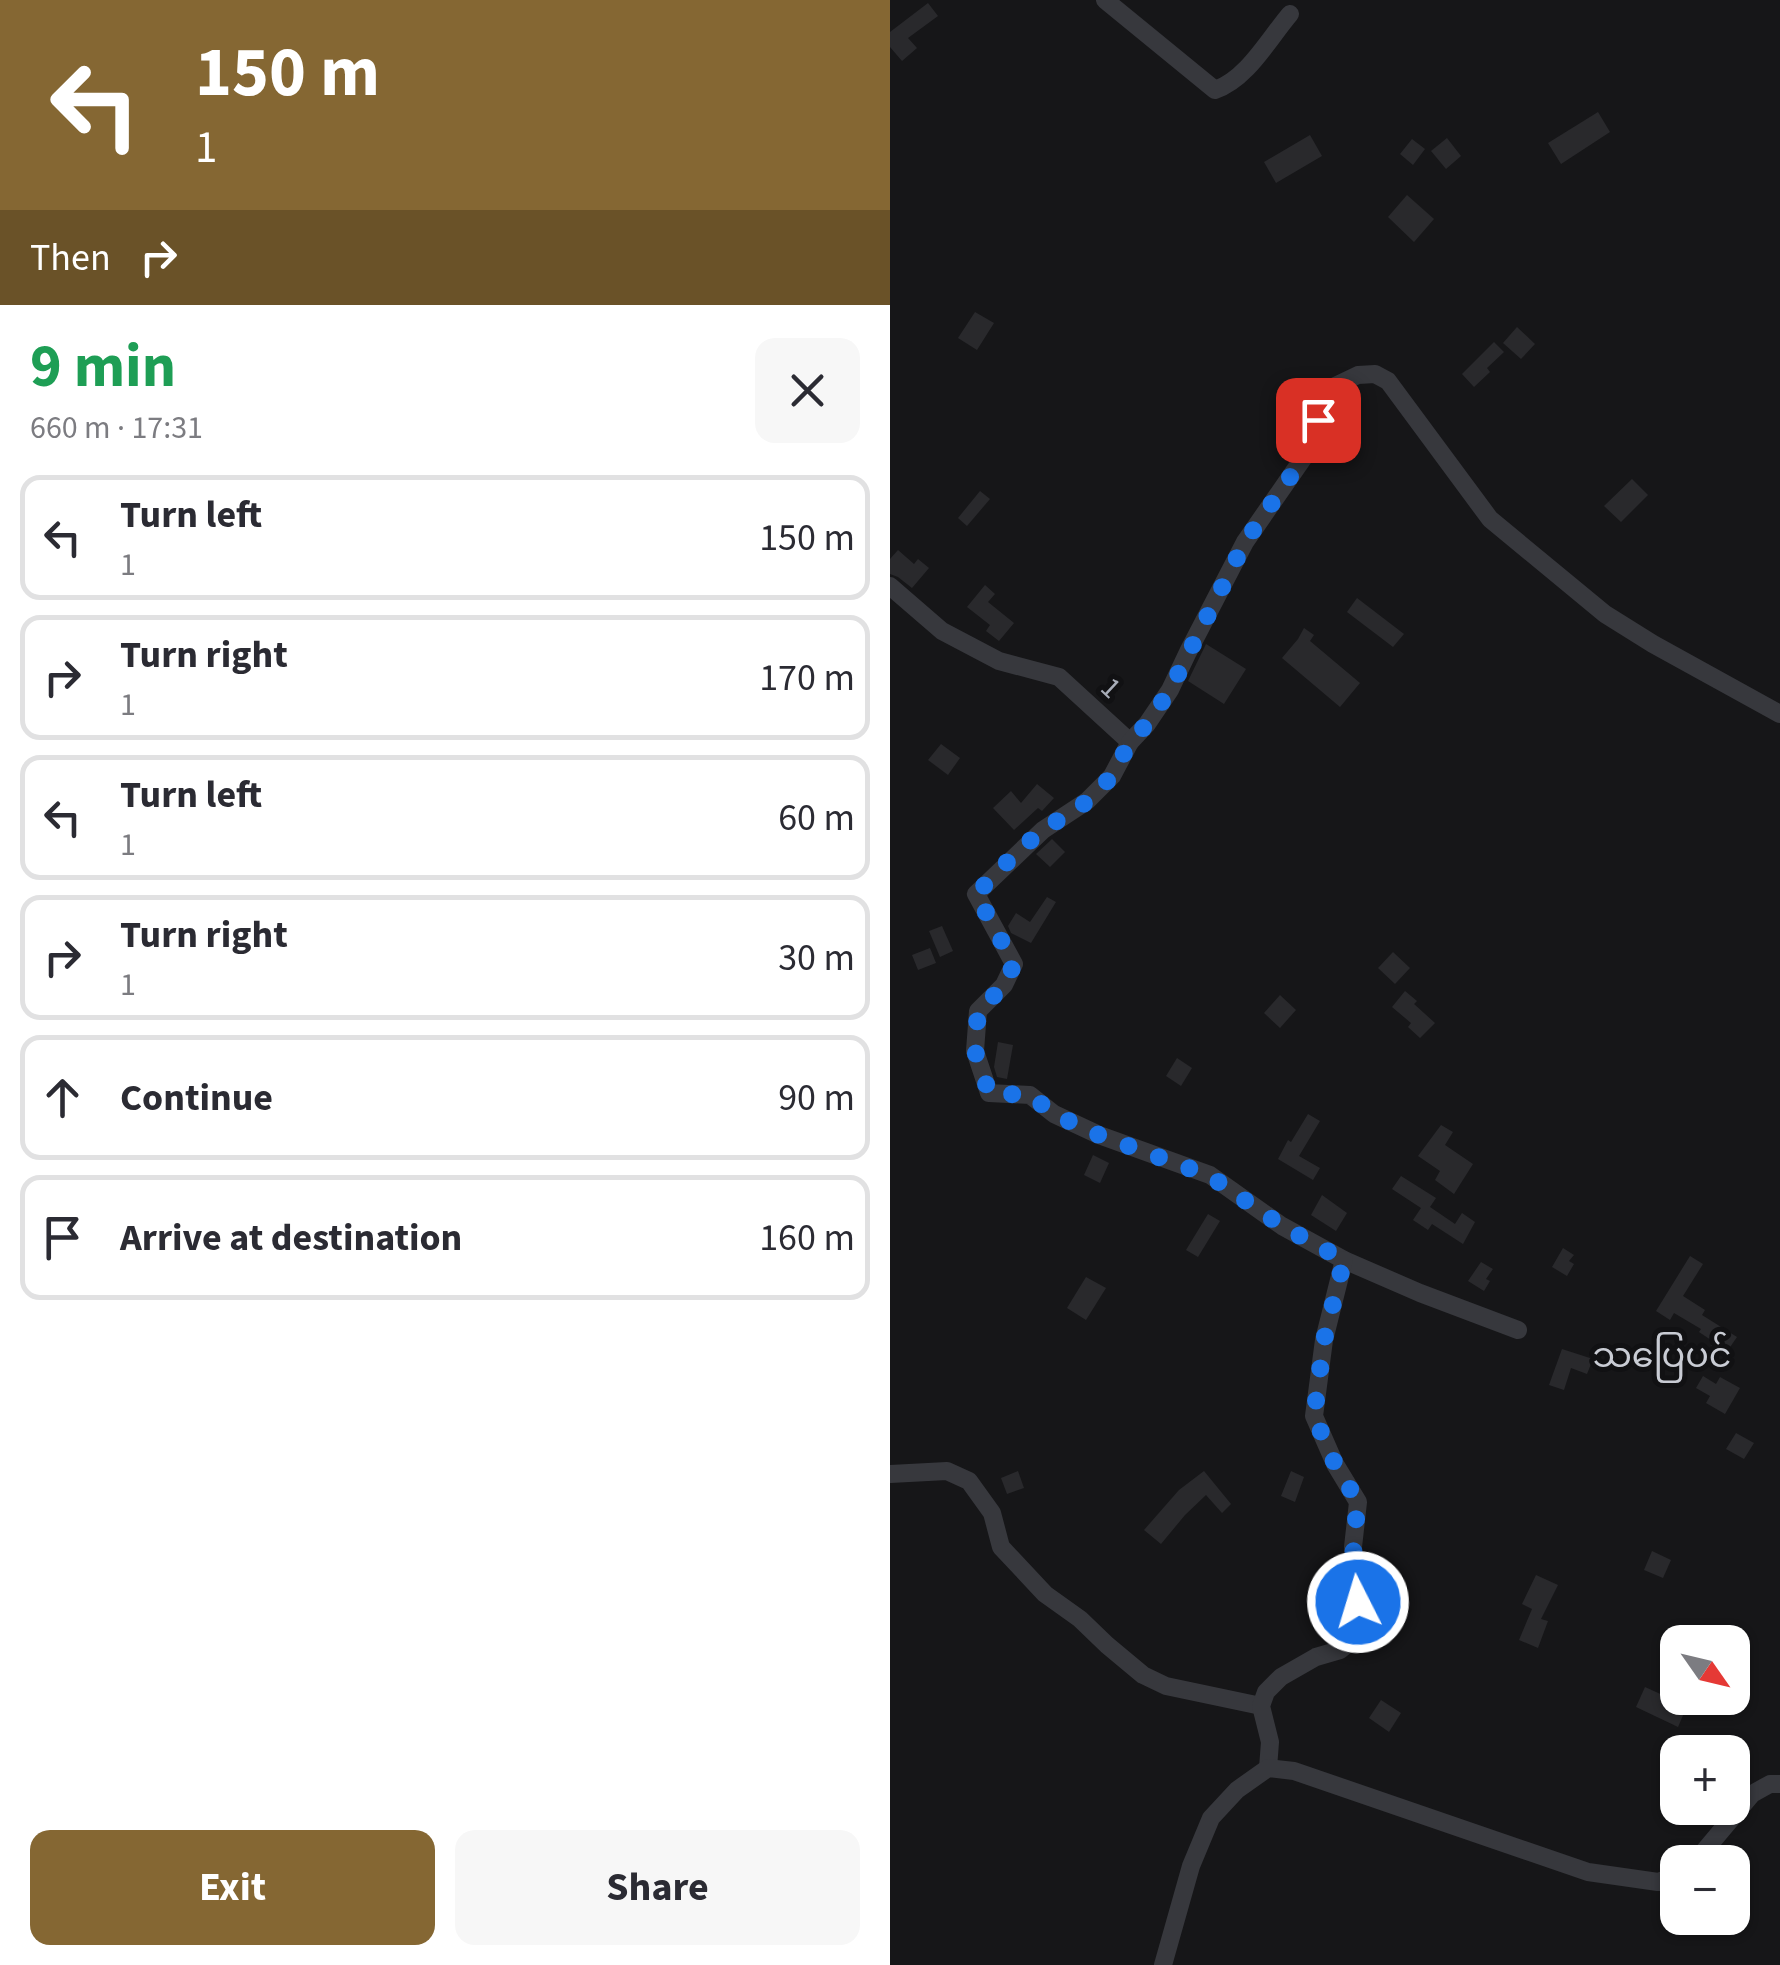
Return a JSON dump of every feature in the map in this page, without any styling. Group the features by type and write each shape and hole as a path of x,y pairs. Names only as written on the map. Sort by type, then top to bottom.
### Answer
{"street":[{"path":"1105,0 1215,90 1228,86 1246,68 1290,14"},
{"path":"1130,742 1170,690 1245,542 1313,444 1323,397 1358,375 1375,374 1388,381 1490,519 1605,614 1780,714"},
{"name":"1","path":"890,586 942,631 999,660 1059,677 1130,742 1112,776 1088,801 1043,830 976,894 1014,964 1004,986 978,1011 975,1051 989,1093 1030,1095 1054,1114 1099,1135 1210,1176 1282,1226 1344,1260 1518,1330"},
{"path":"1268,1768 1270,1742 1261,1706 1266,1692 1281,1677 1316,1657 1340,1650 1359,1627 1353,1546 1358,1502 1335,1464 1314,1416 1324,1340 1344,1260"},
{"path":"890,1474 947,1470 970,1481 992,1513 1002,1547 1045,1594 1080,1618 1142,1675 1166,1686 1261,1706"},
{"path":"1164,1965 1191,1866 1211,1818 1237,1790 1268,1768 1294,1771 1588,1872 1660,1881"},
{"path":"1709,1845 1752,1794 1770,1784 1780,1784"}],"building":[{"path":"928,3 938,16 908,38 917,48 902,61 890,47 890,32"},
{"path":"1598,112 1610,132 1561,164 1548,143"},
{"path":"1310,135 1322,156 1276,183 1264,162"},
{"path":"1447,138 1461,156 1446,169 1431,151"},
{"path":"1412,139 1425,149 1413,165 1400,154"},
{"path":"1407,195 1434,219 1414,242 1388,217"},
{"path":"975,312 994,323 977,350 958,338"},
{"path":"1517,327 1535,344 1521,359 1503,343"},
{"path":"1494,342 1504,352 1474,387 1462,374"},
{"path":"1632,479 1648,495 1621,522 1604,506"},
{"path":"980,491 990,499 967,526 958,518"},
{"path":"898,550 914,564 918,559 929,568 912,588 890,574 890,559"},
{"path":"985,585 995,594 988,602 1014,623 999,641 986,631 990,625 967,607"},
{"path":"1357,598 1404,634 1393,647 1347,612"},
{"path":"1304,628 1314,635 1310,641 1360,683 1340,707 1282,658"},
{"path":"1206,644 1246,669 1224,704 1188,681"},
{"path":"941,744 960,758 948,775 928,760"},
{"path":"1037,784 1054,798 1014,830 993,808 1011,791 1021,803"},
{"path":"1052,839 1065,852 1050,867 1036,854"},
{"path":"1047,897 1056,902 1031,943 1011,933 1008,926 1016,913 1030,922"},
{"path":"942,926 953,951 940,957 929,931"},
{"path":"930,948 936,963 918,970 912,955"},
{"path":"1393,952 1410,968 1395,984 1378,968"},
{"path":"1405,991 1435,1023 1420,1038 1408,1027 1411,1023 1392,1007"},
{"path":"1280,995 1296,1010 1280,1028 1264,1013"},
{"path":"998,1042 1013,1045 1007,1079 997,1077 994,1067"},
{"path":"1177,1058 1192,1068 1181,1086 1166,1076"},
{"path":"1308,1114 1320,1121 1299,1156 1320,1168 1313,1180 1278,1159"},
{"path":"1441,1125 1453,1132 1445,1145 1473,1164 1454,1194 1435,1180 1440,1171 1418,1156"},
{"path":"1093,1155 1109,1163 1100,1183 1084,1175"},
{"path":"1401,1176 1436,1198 1430,1207 1455,1224 1462,1213 1475,1222 1463,1244 1432,1224 1428,1230 1413,1220 1421,1208 1392,1189"},
{"path":"1322,1195 1347,1213 1336,1231 1311,1215"},
{"path":"1208,1214 1220,1221 1198,1257 1186,1250"},
{"path":"1563,1248 1574,1255 1567,1276 1552,1267"},
{"path":"1690,1256 1703,1264 1683,1296 1705,1310 1702,1315 1737,1337 1724,1356 1711,1346 1714,1342 1699,1332 1701,1329 1674,1313 1670,1320 1656,1311"},
{"path":"1481,1262 1493,1269 1484,1291 1468,1281"},
{"path":"1086,1277 1106,1288 1086,1320 1067,1308"},
{"path":"1562,1349 1593,1359 1587,1374 1571,1368 1564,1390 1549,1385"},
{"path":"1703,1376 1716,1384 1720,1377 1740,1388 1725,1414 1706,1403 1710,1396 1696,1388"},
{"path":"1736,1433 1754,1443 1744,1459 1726,1449"},
{"path":"1018,1471 1024,1488 1007,1494 1001,1478"},
{"path":"1204,1471 1231,1504 1222,1513 1206,1495 1161,1544 1144,1530 1179,1490"},
{"path":"1291,1471 1304,1477 1295,1502 1281,1496"},
{"path":"1652,1551 1671,1560 1663,1578 1644,1570"},
{"path":"1536,1575 1558,1585 1541,1619 1548,1621 1538,1648 1519,1640 1532,1609 1522,1604"},
{"path":"1645,1687 1660,1694 1660,1715 1683,1715 1678,1727 1636,1707"},
{"path":"1381,1700 1401,1713 1389,1732 1369,1718"}],"district":[{"name":"သပြေပင်","path":"1662,1356"}],"route":[{"path":"1318,420 1313,444 1245,542 1170,690 1130,742 1112,776 1088,801 1019,850 976,894 1014,964 1004,986 978,1011 975,1051 989,1093 1030,1095 1054,1114 1099,1135 1210,1176 1282,1226 1344,1260 1324,1340 1314,1416 1335,1464 1358,1502 1353,1546 1358,1602"}]}
